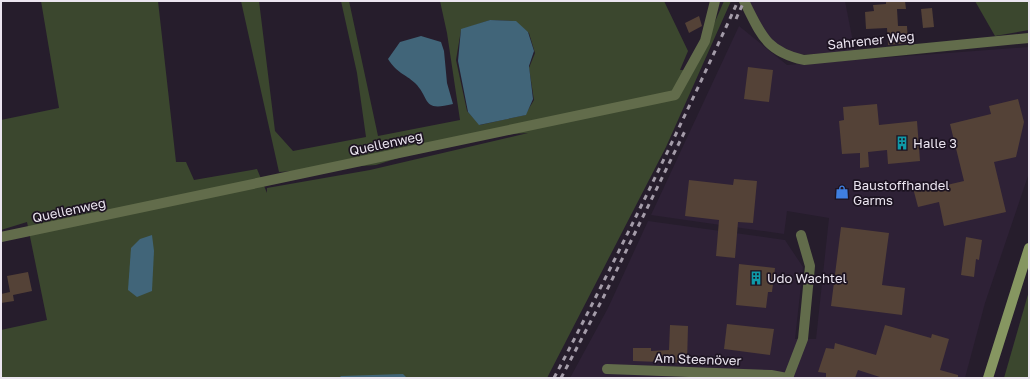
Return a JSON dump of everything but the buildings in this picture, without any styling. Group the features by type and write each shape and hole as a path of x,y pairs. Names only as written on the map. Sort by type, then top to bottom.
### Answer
{"main road":[{"path":"988,378 1029,248"}],"street":[{"name":"Quellenweg","path":"1,237 675,95 705,41 715,1"},
{"name":"Sahrener Weg","path":"744,1 762,36 770,46 787,56 804,60 1029,38"},
{"name":"Am Steenöver","path":"607,369 771,375 788,378 803,339 810,266 801,235"}],"shaded area":[{"path":"749,1 845,1 855,52 793,55 772,42"},
{"name":"Baustoffhandel Garms","path":"739,26 787,65 1029,47 1029,173 985,303 965,378 570,378 608,308 648,221 785,240 803,267 795,339 816,339 829,218 787,211 784,234 651,215"}],"green space":[{"path":"41,1 158,1 176,162 186,162 194,180 257,169 267,193 267,188 370,170 528,133 465,137 376,165 279,172 241,1 259,1 275,131 293,151 366,137 357,73 341,1 349,1 378,136 460,120 447,33 440,1 664,1 688,51 680,70 694,70 724,1 731,1 666,147 547,378 1,378 1,330 47,320 27,222 1,230 1,120 59,108","holes":["490,20 514,21 529,33 535,53 529,68 534,100 525,115 480,125 467,111 456,60 461,30"]},
{"path":"975,1 1029,1 1029,30 995,36"},
{"path":"1029,291 1029,378 1004,378"}],"water":[{"path":"490,20 516,21 528,32 534,51 529,66 533,99 526,115 479,125 468,112 458,61 461,29"},
{"path":"421,36 441,42 444,51 447,83 453,104 443,106 431,105 415,83 398,71 388,59 400,42"},
{"path":"152,235 154,251 152,291 137,297 128,290 131,248 140,239"},
{"path":"403,374 407,378 339,378 341,376"}],"railway":[{"path":"554,378 649,191 738,1"},
{"path":"736,19 744,1"},
{"path":"561,378 603,298 685,131"}],"place":[{"name":"Halle 3","path":"902,143"},
{"name":"Baustoffhandel Garms","path":"842,192"},
{"name":"Udo Wachtel","path":"756,278"}]}
